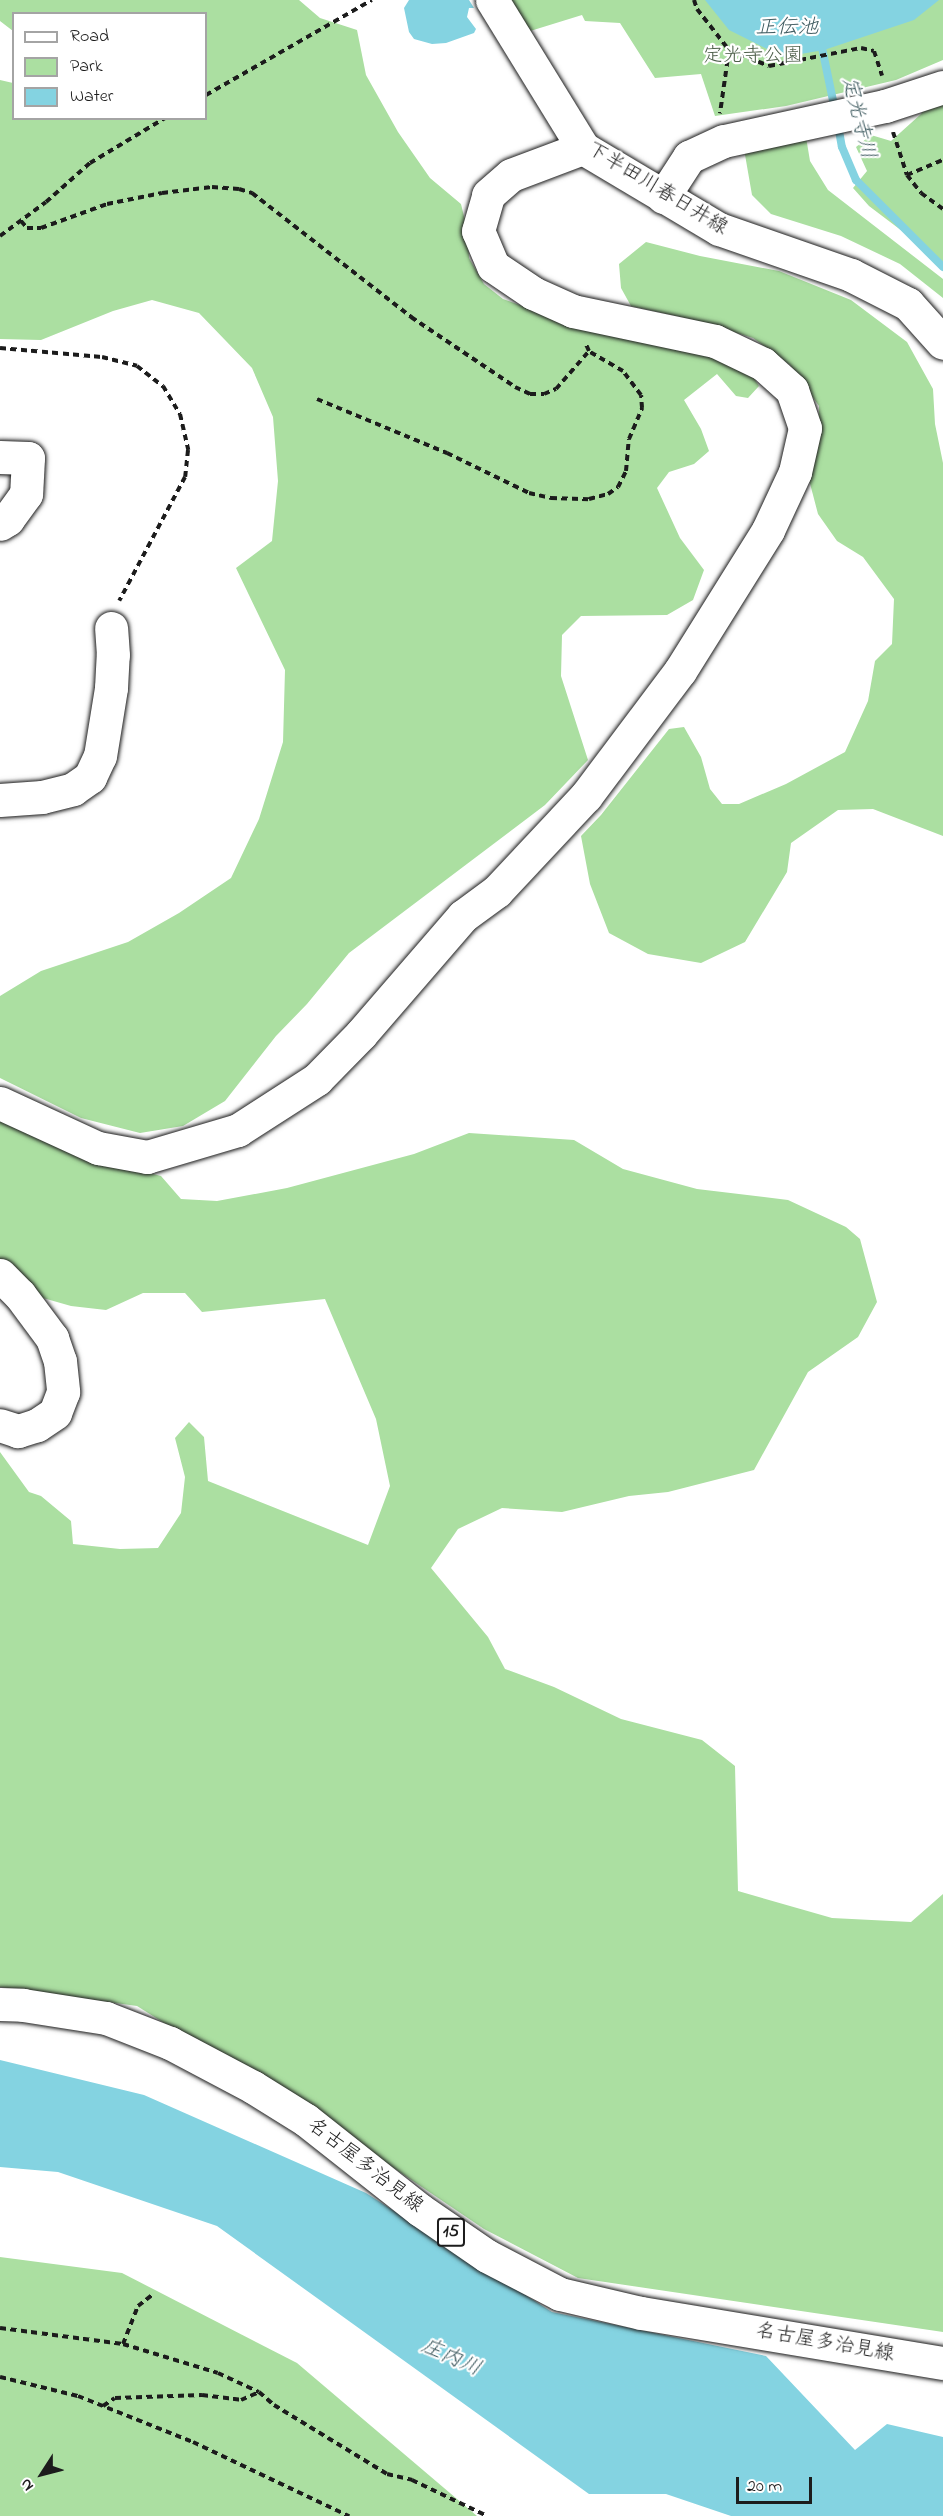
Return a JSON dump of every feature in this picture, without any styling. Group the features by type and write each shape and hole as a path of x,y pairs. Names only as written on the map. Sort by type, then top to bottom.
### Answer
{"street":[{"name":"下半田川春日井線","path":"492,0 583,148 719,229 851,274 909,304 943,343"},
{"path":"663,197 689,157 724,141 804,122 877,99 943,87"},
{"path":"0,1103 98,1148 147,1157 238,1130 317,1078 361,1034 463,916 497,891 586,796 680,672 768,530 795,472 805,428 792,390 763,364 715,341 582,313 533,293 493,266 478,231 488,195 511,175 583,148"},
{"path":"0,457 28,458 26,494 8,519 0,524"},
{"path":"0,800 42,797 73,789 90,777 100,756 111,688 113,655 111,628"},
{"path":"0,1275 20,1295 52,1338 60,1361 63,1392 55,1413 37,1425 18,1431 0,1425"},
{"name":"名古屋多治見線","path":"0,2004 23,2005 106,2018 170,2043 253,2087 306,2120 420,2210 487,2256 560,2294 641,2313 943,2363"}],"path":[{"path":"207,94 372,0"},
{"path":"694,0 697,9 729,50 769,66 861,48 874,51 877,99 907,175 921,193 943,209"},
{"path":"719,123 729,50"},
{"path":"0,236 90,163 162,120"},
{"path":"907,175 943,160"},
{"path":"21,221 27,228 41,228 107,204 151,195 212,187 239,189 252,193 411,317 515,387 530,394 544,394 555,389 588,351"},
{"path":"317,399 447,453 529,493 551,498 589,499 608,494 618,487 626,471 629,439 642,408 641,395 623,371 588,351 579,325 582,313"},
{"path":"0,348 102,357 137,366 163,386 180,414 188,450 185,477 117,604 111,628"},
{"path":"123,2344 138,2306 152,2295"},
{"path":"0,2328 123,2344 218,2373 259,2392 274,2405 387,2474 412,2480 487,2516"},
{"path":"0,2377 104,2406 193,2442 349,2516"},
{"path":"104,2406 115,2398 202,2395 241,2400 259,2392"}],"green space":[{"path":"0,0 299,0 320,18 357,30 366,75 398,132 430,178 461,204 468,233 469,258 484,284 503,299 539,312 746,366 759,386 748,398 736,396 717,374 684,400 701,429 709,451 694,464 669,472 657,488 680,538 704,570 693,600 667,615 581,616 562,635 561,676 588,760 545,805 349,953 307,1004 276,1036 225,1101 183,1126 140,1133 81,1118 0,1078 0,996 41,971 128,942 179,913 231,878 259,819 283,742 285,670 236,568 272,541 278,481 273,417 252,368 199,313 152,300 113,311 41,340 0,339 0,80 12,83 12,120 207,120 207,12 12,12 12,30 0,21"},
{"name":"定光寺公園","path":"506,0 943,0 943,60 896,80 786,106 715,116 701,74 655,78 620,23 585,21 582,15 527,32"},
{"path":"943,99 943,262 869,206 853,188 867,171 856,147 871,135 891,141 921,114 927,105"},
{"path":"806,137 810,161 828,190 943,279 943,298 900,264 841,236 771,214 752,195 744,149"},
{"path":"646,242 700,256 779,271 851,300 907,342 933,389 935,424 943,463 943,836 873,809 838,810 791,843 787,872 745,942 701,963 648,954 609,933 590,884 581,836 601,815 669,729 684,727 701,757 710,789 722,804 739,804 786,784 845,752 868,701 875,661 892,644 894,599 863,557 837,541 818,514 807,472 818,441 819,406 790,365 753,338 698,321 631,306 621,288 619,264"},
{"path":"0,1118 91,1158 161,1176 181,1199 217,1201 287,1188 414,1154 469,1133 574,1140 623,1169 697,1189 788,1200 846,1227 860,1239 877,1302 858,1337 808,1372 754,1470 668,1492 629,1496 562,1512 502,1508 458,1529 431,1568 488,1637 505,1669 554,1687 621,1719 702,1740 735,1766 738,1891 832,1918 911,1922 943,1894 943,2332 578,2278 484,2229 373,2154 137,2006 0,1987 0,1452 29,1492 41,1496 71,1521 73,1544 120,1549 158,1548 181,1513 185,1477 175,1438 189,1422 204,1437 208,1481 368,1545 390,1486 376,1419 325,1299 202,1312 185,1293 143,1293 106,1310 71,1306 36,1296 0,1261"},
{"path":"0,2257 122,2273 297,2363 477,2516 0,2516"}],"water":[{"path":"409,0 469,0 474,8 469,8 467,17 476,29 474,33 446,43 432,44 414,39 409,32 404,8"},
{"name":"正伝池","path":"705,0 939,0 914,20 824,50 783,57 729,30"},
{"name":"庄内川","path":"0,2060 144,2095 366,2193 552,2312 766,2356 855,2450 887,2424 943,2437 943,2516 731,2516 666,2494 589,2494 217,2226 58,2172 0,2167"}],"waterway":[{"name":"定光寺川","path":"821,43 835,110"},
{"name":"定光寺川","path":"838,125 842,147 856,180 943,267"}]}
